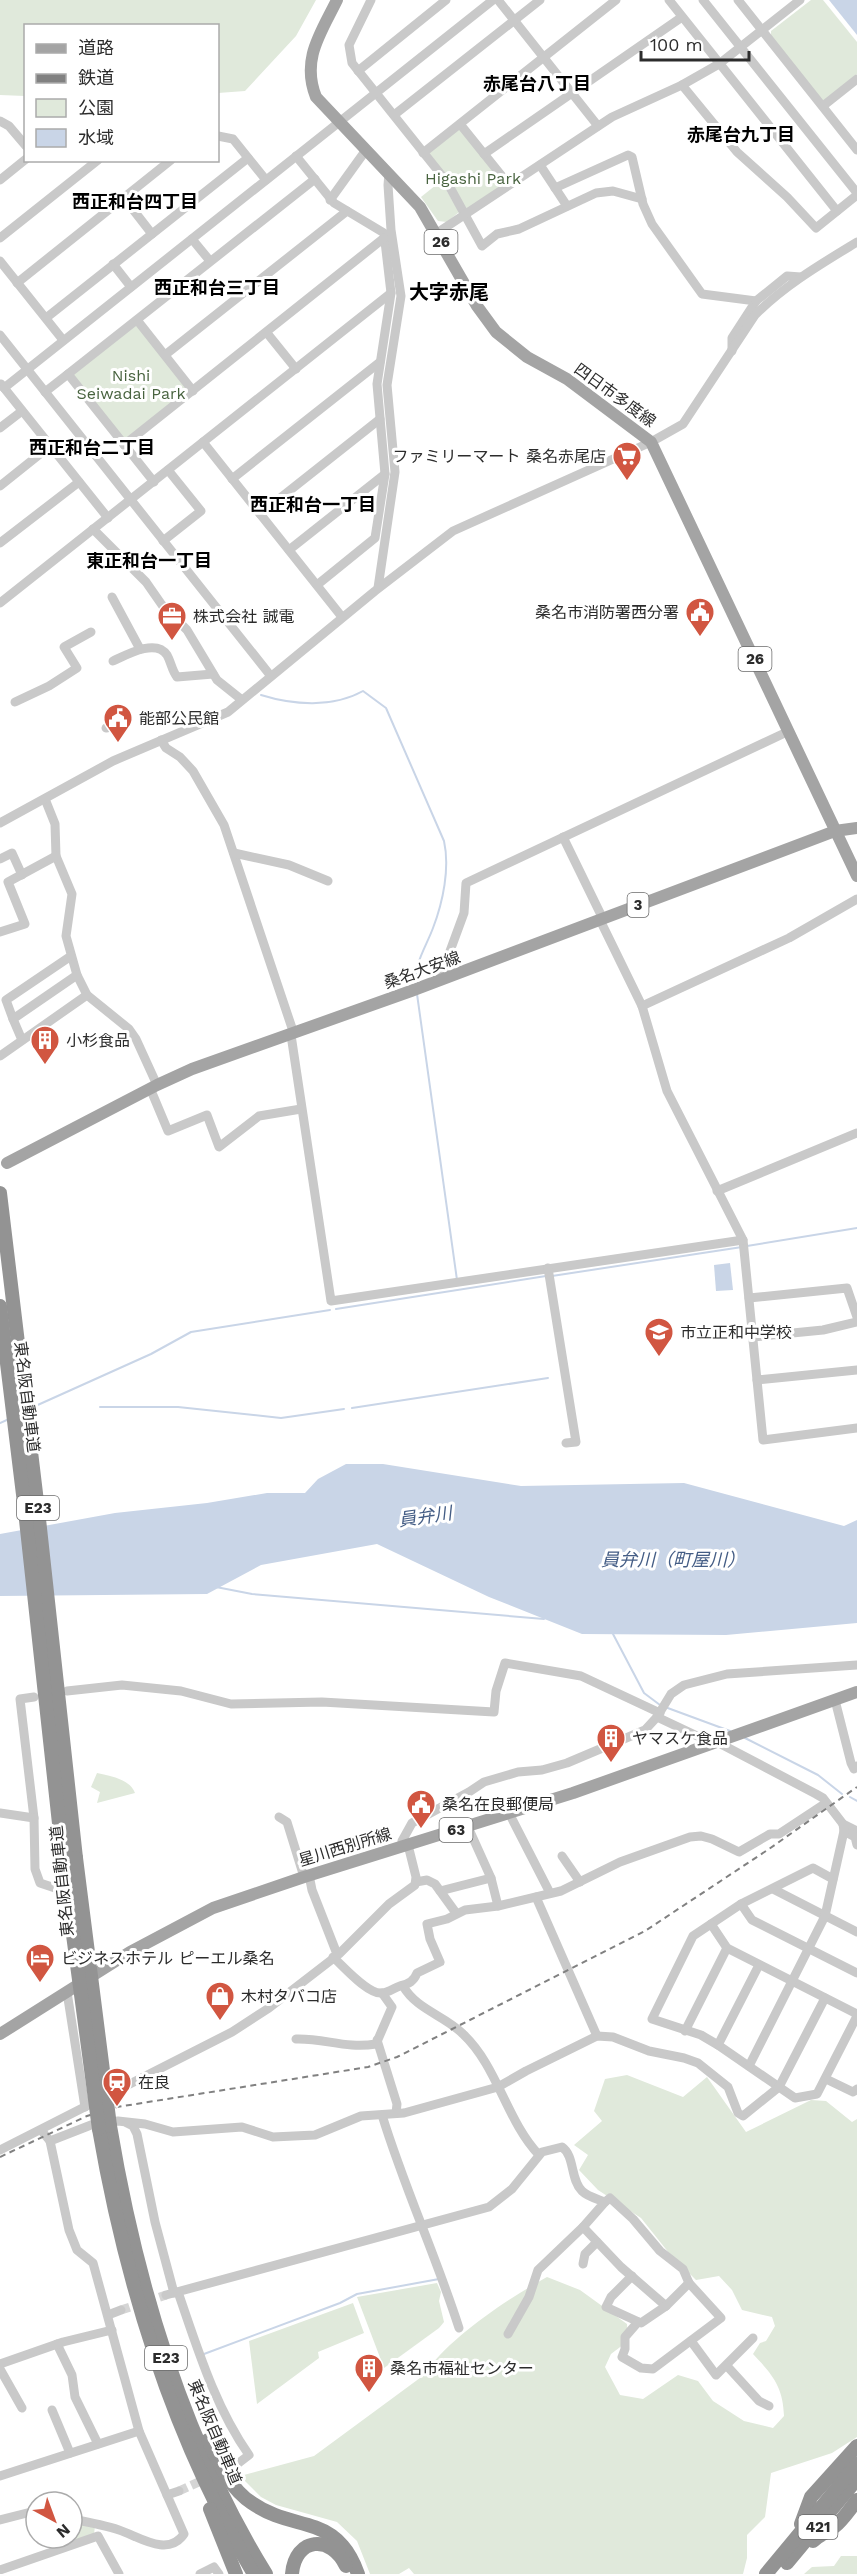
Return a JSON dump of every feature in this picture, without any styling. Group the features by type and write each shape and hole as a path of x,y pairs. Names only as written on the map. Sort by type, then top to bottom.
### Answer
{"highway":[{"name":"東名阪自動車道","path":"0,1192 16,1385 70,1859 104,2127 163,2366 191,2453 254,2574"},
{"name":"東名阪自動車道","path":"0,1306 16,1385"},
{"name":"東名阪自動車道","path":"163,2366 222,2492 266,2574"},
{"path":"163,2366 172,2416 236,2574"},
{"path":"163,2366 220,2465 236,2488 252,2503 269,2512 316,2526 331,2534 348,2551 358,2574"},
{"path":"857,2446 811,2497 808,2515 820,2517 847,2486 857,2479"},
{"name":"421","path":"778,2574 796,2546 808,2515 857,2464"},
{"name":"421","path":"766,2574 796,2546 857,2479"},
{"path":"796,2546 807,2548 819,2534 833,2529 857,2500"},
{"path":"292,2574 296,2555 303,2548 321,2544 330,2547 342,2558 349,2574"}],"main road":[{"name":"四日市多度線","path":"337,0 313,46 310,68 312,87 316,97 420,207 437,233 455,269 496,332 527,357 567,379 651,442 857,876"},
{"name":"桑名大安線","path":"7,1163 154,1086 192,1069 416,990 835,831 857,828"},
{"name":"星川西別所線","path":"0,2034 130,1952 192,1918 246,1896 510,1813 857,1692"}],"street":[{"path":"371,0 349,45 352,63 447,182 482,246 498,234 519,230 603,191 613,191 642,199"},
{"path":"367,10 379,0"},
{"path":"358,71 446,0"},
{"path":"108,518 2,385 27,369 493,0"},
{"path":"498,0 598,126"},
{"path":"394,116 540,0"},
{"path":"423,153 616,0"},
{"path":"669,0 837,211"},
{"path":"682,85 737,152 787,197 816,228 857,194 703,0"},
{"path":"738,0 857,150"},
{"path":"437,233 612,117 682,85 719,63 800,0"},
{"path":"484,154 682,16"},
{"path":"823,106 857,79"},
{"path":"0,121 9,126 24,144"},
{"path":"460,124 509,185"},
{"path":"219,136 232,139 266,180"},
{"path":"330,200 366,150"},
{"path":"555,188 628,155 632,157 642,199 661,239 702,294 756,301"},
{"path":"296,156 330,200 384,233 391,293 377,384 385,474 375,538 317,585"},
{"path":"45,318 248,158"},
{"path":"0,180 24,161"},
{"path":"0,238 95,162"},
{"path":"17,283 169,162"},
{"path":"540,165 567,206"},
{"path":"378,588 395,472 387,385 401,296 391,230 388,185 390,173"},
{"path":"45,392 315,179"},
{"path":"124,198 152,234"},
{"path":"165,355 347,211"},
{"path":"192,238 210,261"},
{"path":"124,446 384,238"},
{"path":"0,823 113,761 216,718 236,706 270,675 453,531 651,442 684,424 755,315 801,277 857,242"},
{"path":"0,261 63,340"},
{"path":"113,264 131,287"},
{"path":"732,351 732,338 756,301 786,276 801,277"},
{"path":"0,603 391,293"},
{"path":"137,320 193,391"},
{"path":"267,333 296,369"},
{"path":"0,335 270,675"},
{"path":"232,479 380,362"},
{"path":"68,374 153,482"},
{"path":"0,428 22,411"},
{"path":"260,514 380,419"},
{"path":"203,442 342,617"},
{"path":"0,486 50,446"},
{"path":"163,541 201,511 168,470"},
{"path":"289,550 385,474"},
{"path":"0,543 79,482"},
{"path":"93,529 146,582 162,605 187,630 213,675 242,700"},
{"path":"112,597 140,649"},
{"path":"15,702 49,686 77,668 64,647 91,632"},
{"path":"112,661 140,649 162,650 177,676 213,675"},
{"path":"106,728 125,724"},
{"path":"439,981 464,913 464,885 789,731"},
{"path":"161,740 166,748 180,757 193,771 219,815 234,853 292,1034 301,1109 331,1301 458,1281 549,1273 743,1244"},
{"path":"45,799 55,824 56,856 72,894 66,936 76,975 87,995 129,1029 136,1039 168,1131 207,1115 219,1147 259,1116 301,1109"},
{"path":"563,837 642,1006 667,1091 743,1244 764,1440 857,1428"},
{"path":"2,857 12,853 22,875"},
{"path":"234,853 289,865 328,881"},
{"path":"0,932 25,924 8,882 56,856"},
{"path":"642,1006 789,938 857,899"},
{"path":"22,1040 6,1000 71,956"},
{"path":"13,1019 76,975"},
{"path":"0,1056 87,995"},
{"path":"717,1191 857,1133"},
{"path":"549,1273 576,1442 567,1443"},
{"path":"749,1298 847,1288 857,1317"},
{"path":"753,1337 824,1330 857,1322"},
{"path":"757,1380 857,1370"},
{"path":"67,1691 122,1685 181,1691 231,1704 322,1702 494,1712 496,1691 505,1663 581,1676 661,1711 715,1742 806,1788 822,1798 844,1827 855,1837 857,1845"},
{"path":"0,2150 232,2032 269,2008 352,1942 388,1904 416,1885 402,1841 412,1822 484,1782 518,1772 542,1770 585,1756 645,1730 661,1711 671,1694 684,1685 727,1674 857,1665"},
{"path":"34,1696 20,1699 34,1818 35,1869 40,1883 55,1888"},
{"path":"835,1700 851,1763 854,1768 857,1766"},
{"path":"381,1993 403,1986 414,1980 417,1973 440,1962 427,1924 447,1919 456,1913 498,1906 550,1893 620,1862 690,1837 701,1836 712,1839 734,1851 745,1851 770,1834 779,1834 826,1803"},
{"path":"0,1813 34,1818"},
{"path":"510,1813 550,1893"},
{"path":"279,1817 287,1822 335,1955 356,1979 381,1993 392,2007 376,2044 354,2047 310,2039 296,2039"},
{"path":"468,1827 491,1878 498,1906"},
{"path":"844,1827 857,1831"},
{"path":"749,2066 825,1916 844,1827"},
{"path":"562,1856 579,1882"},
{"path":"711,1924 727,1948 857,2015 817,2094 795,2098 718,2044 652,2019 693,1936 711,1924 741,1904 813,1868 833,1879"},
{"path":"441,1891 491,1878"},
{"path":"416,1882 428,1880 435,1884 456,1913"},
{"path":"773,1889 857,1932"},
{"path":"536,1897 597,2036"},
{"path":"741,1904 752,1920 857,1973"},
{"path":"685,2031 727,1948"},
{"path":"718,2044 759,1965"},
{"path":"403,1986 416,2003 464,2034 483,2058 538,2155"},
{"path":"67,1992 85,2108"},
{"path":"50,2141 91,2125 127,2123 145,2124 182,2133 220,2127 242,2127 273,2137 315,2135 361,2116 396,2113 498,2087 597,2036 619,2038 652,2052 698,2063 728,2087 741,2116 746,2115 779,2087 825,1998"},
{"path":"377,2040 397,2104 396,2113"},
{"path":"826,2079 853,2092 857,2089"},
{"path":"382,2115 396,2161 423,2225 459,2328"},
{"path":"127,2123 133,2126 137,2134 155,2222 173,2293 212,2385 238,2439 252,2458 236,2464"},
{"path":"41,2130 50,2141 69,2230 77,2250 93,2263 139,2430 184,2534 177,2541 154,2545 120,2530 84,2521"},
{"path":"173,2293 489,2207 512,2189 538,2155 556,2147 566,2149 575,2180 582,2192 605,2202"},
{"path":"508,2334 529,2297 538,2270 610,2199 629,2215 660,2251 682,2269 689,2283 721,2318 653,2369 641,2368 622,2357 625,2337 638,2322"},
{"path":"583,2228 666,2306"},
{"path":"583,2264 585,2254 597,2242"},
{"path":"632,2276 611,2297 606,2307 638,2322 644,2322 666,2306 689,2283"},
{"path":"108,2315 121,2310"},
{"path":"0,2364 57,2344 112,2330"},
{"path":"691,2341 716,2375 753,2338"},
{"path":"57,2344 72,2375 75,2397 98,2444"},
{"path":"727,2366 759,2401 768,2406"},
{"path":"0,2369 22,2408"},
{"path":"52,2410 70,2453"},
{"path":"0,2476 139,2430"},
{"path":"167,2495 179,2491"},
{"path":"0,2520 24,2514"},
{"path":"99,2524 98,2536 118,2572 107,2574"},
{"path":"0,2570 98,2536"},
{"path":"200,2574 214,2567 219,2574"}],"green space":[{"path":"0,0 316,0 296,36 245,91 219,93 219,24 24,24 24,96 0,95"},
{"path":"811,0 823,0 857,42 857,74 825,100 821,100 771,36 771,31"},
{"name":"Higashi Park","path":"458,130 462,130 503,182 502,186 468,209 465,208 429,156 430,152"},
{"path":"441,181 459,212 447,222 438,221 421,197"},
{"name":"Nishi Seiwadai Park","path":"134,325 137,325 188,389 126,441 73,376"},
{"path":"97,1773 124,1781 135,1793 97,1803 100,1792 91,1787"},
{"path":"627,2075 683,2097 707,2077 746,2132 811,2100 826,2101 852,2122 857,2119 857,2437 832,2453 771,2473 765,2517 747,2535 747,2558 743,2574 414,2574 409,2568 399,2574 370,2574 357,2541 337,2522 276,2505 261,2497 240,2476 314,2456 424,2375 463,2333 515,2296 547,2277 580,2290 627,2324 628,2341 611,2354 605,2367 620,2395 643,2399 678,2375 698,2381 713,2401 744,2421 773,2428 784,2416 782,2397 776,2382 753,2354 760,2343 766,2341 775,2326 772,2317 742,2310 732,2290 719,2276 696,2280 669,2253 641,2218 598,2190 579,2170 588,2155 574,2145 602,2121 594,2111 605,2079"},
{"path":"437,2283 441,2292 439,2301 444,2322 384,2368 357,2297"},
{"path":"353,2303 364,2333 318,2352 319,2358 257,2404 249,2341"},
{"path":"84,2524 95,2526 94,2534 84,2538"},
{"path":"841,2556 857,2556 857,2574 804,2574 812,2567 834,2566"}],"water":[{"path":"829,0 857,0 857,35"},
{"path":"730,1263 733,1290 716,1291 714,1265"},
{"name":"員弁川（町屋川）","path":"346,1464 383,1464 521,1486 684,1483 844,1526 857,1520 857,1623 726,1635 582,1634 489,1597 377,1544 261,1565 207,1594 0,1596 0,1534 115,1513 207,1503 267,1493 305,1493 318,1479"}],"waterway":[{"path":"261,695 286,701 313,703 339,700 363,691 386,708 444,841 446,851 446,874 440,907 418,963 416,986"},
{"path":"417,994 457,1280"},
{"path":"747,1246 857,1228"},
{"path":"552,1276 742,1247"},
{"path":"336,1309 546,1276"},
{"path":"31,1408 151,1354 191,1332 330,1310"},
{"path":"352,1408 548,1378"},
{"path":"100,1407 178,1407 281,1418 344,1409"},
{"path":"0,1423 9,1419"},
{"path":"216,1587 252,1594 544,1619"},
{"path":"613,1634 644,1693 660,1705"},
{"path":"665,1707 730,1731"},
{"path":"745,1738 818,1775 842,1794"},
{"path":"850,1797 857,1801"},
{"path":"204,2354 340,2303 357,2294 439,2279"}],"tunnel":[{"path":"121,2310 166,2295"},
{"path":"179,2491 236,2465"}],"railway":[{"path":"0,2157 87,2116 117,2107 368,2067 397,2057 645,1931 769,1849 857,1787"}],"place":[{"name":"ファミリーマート 桑名赤尾店","path":"627,482"},
{"name":"桑名市消防署西分署","path":"700,638"},
{"name":"株式会社 誠電","path":"172,642"},
{"name":"能部公民館","path":"118,744"},
{"name":"小杉食品","path":"45,1066"},
{"name":"市立正和中学校","path":"659,1358"},
{"name":"ヤマスケ食品","path":"611,1764"},
{"name":"桑名在良郵便局","path":"421,1830"},
{"name":"ビジネスホテル ピーエル桑名","path":"40,1984"},
{"name":"木村タバコ店","path":"220,2022"},
{"name":"在良","path":"117,2108"},
{"name":"桑名市福祉センター","path":"369,2394"}],"district":[{"name":"赤尾台八丁目","path":"537,83"},
{"name":"赤尾台九丁目","path":"741,134"},
{"name":"西正和台四丁目","path":"135,201"},
{"name":"西正和台三丁目","path":"217,287"},
{"name":"大字赤尾","path":"449,292"},
{"name":"西正和台二丁目","path":"92,447"},
{"name":"西正和台一丁目","path":"313,504"},
{"name":"東正和台一丁目","path":"149,560"}],"water label":[{"name":"員弁川","path":"425,1516"}]}
